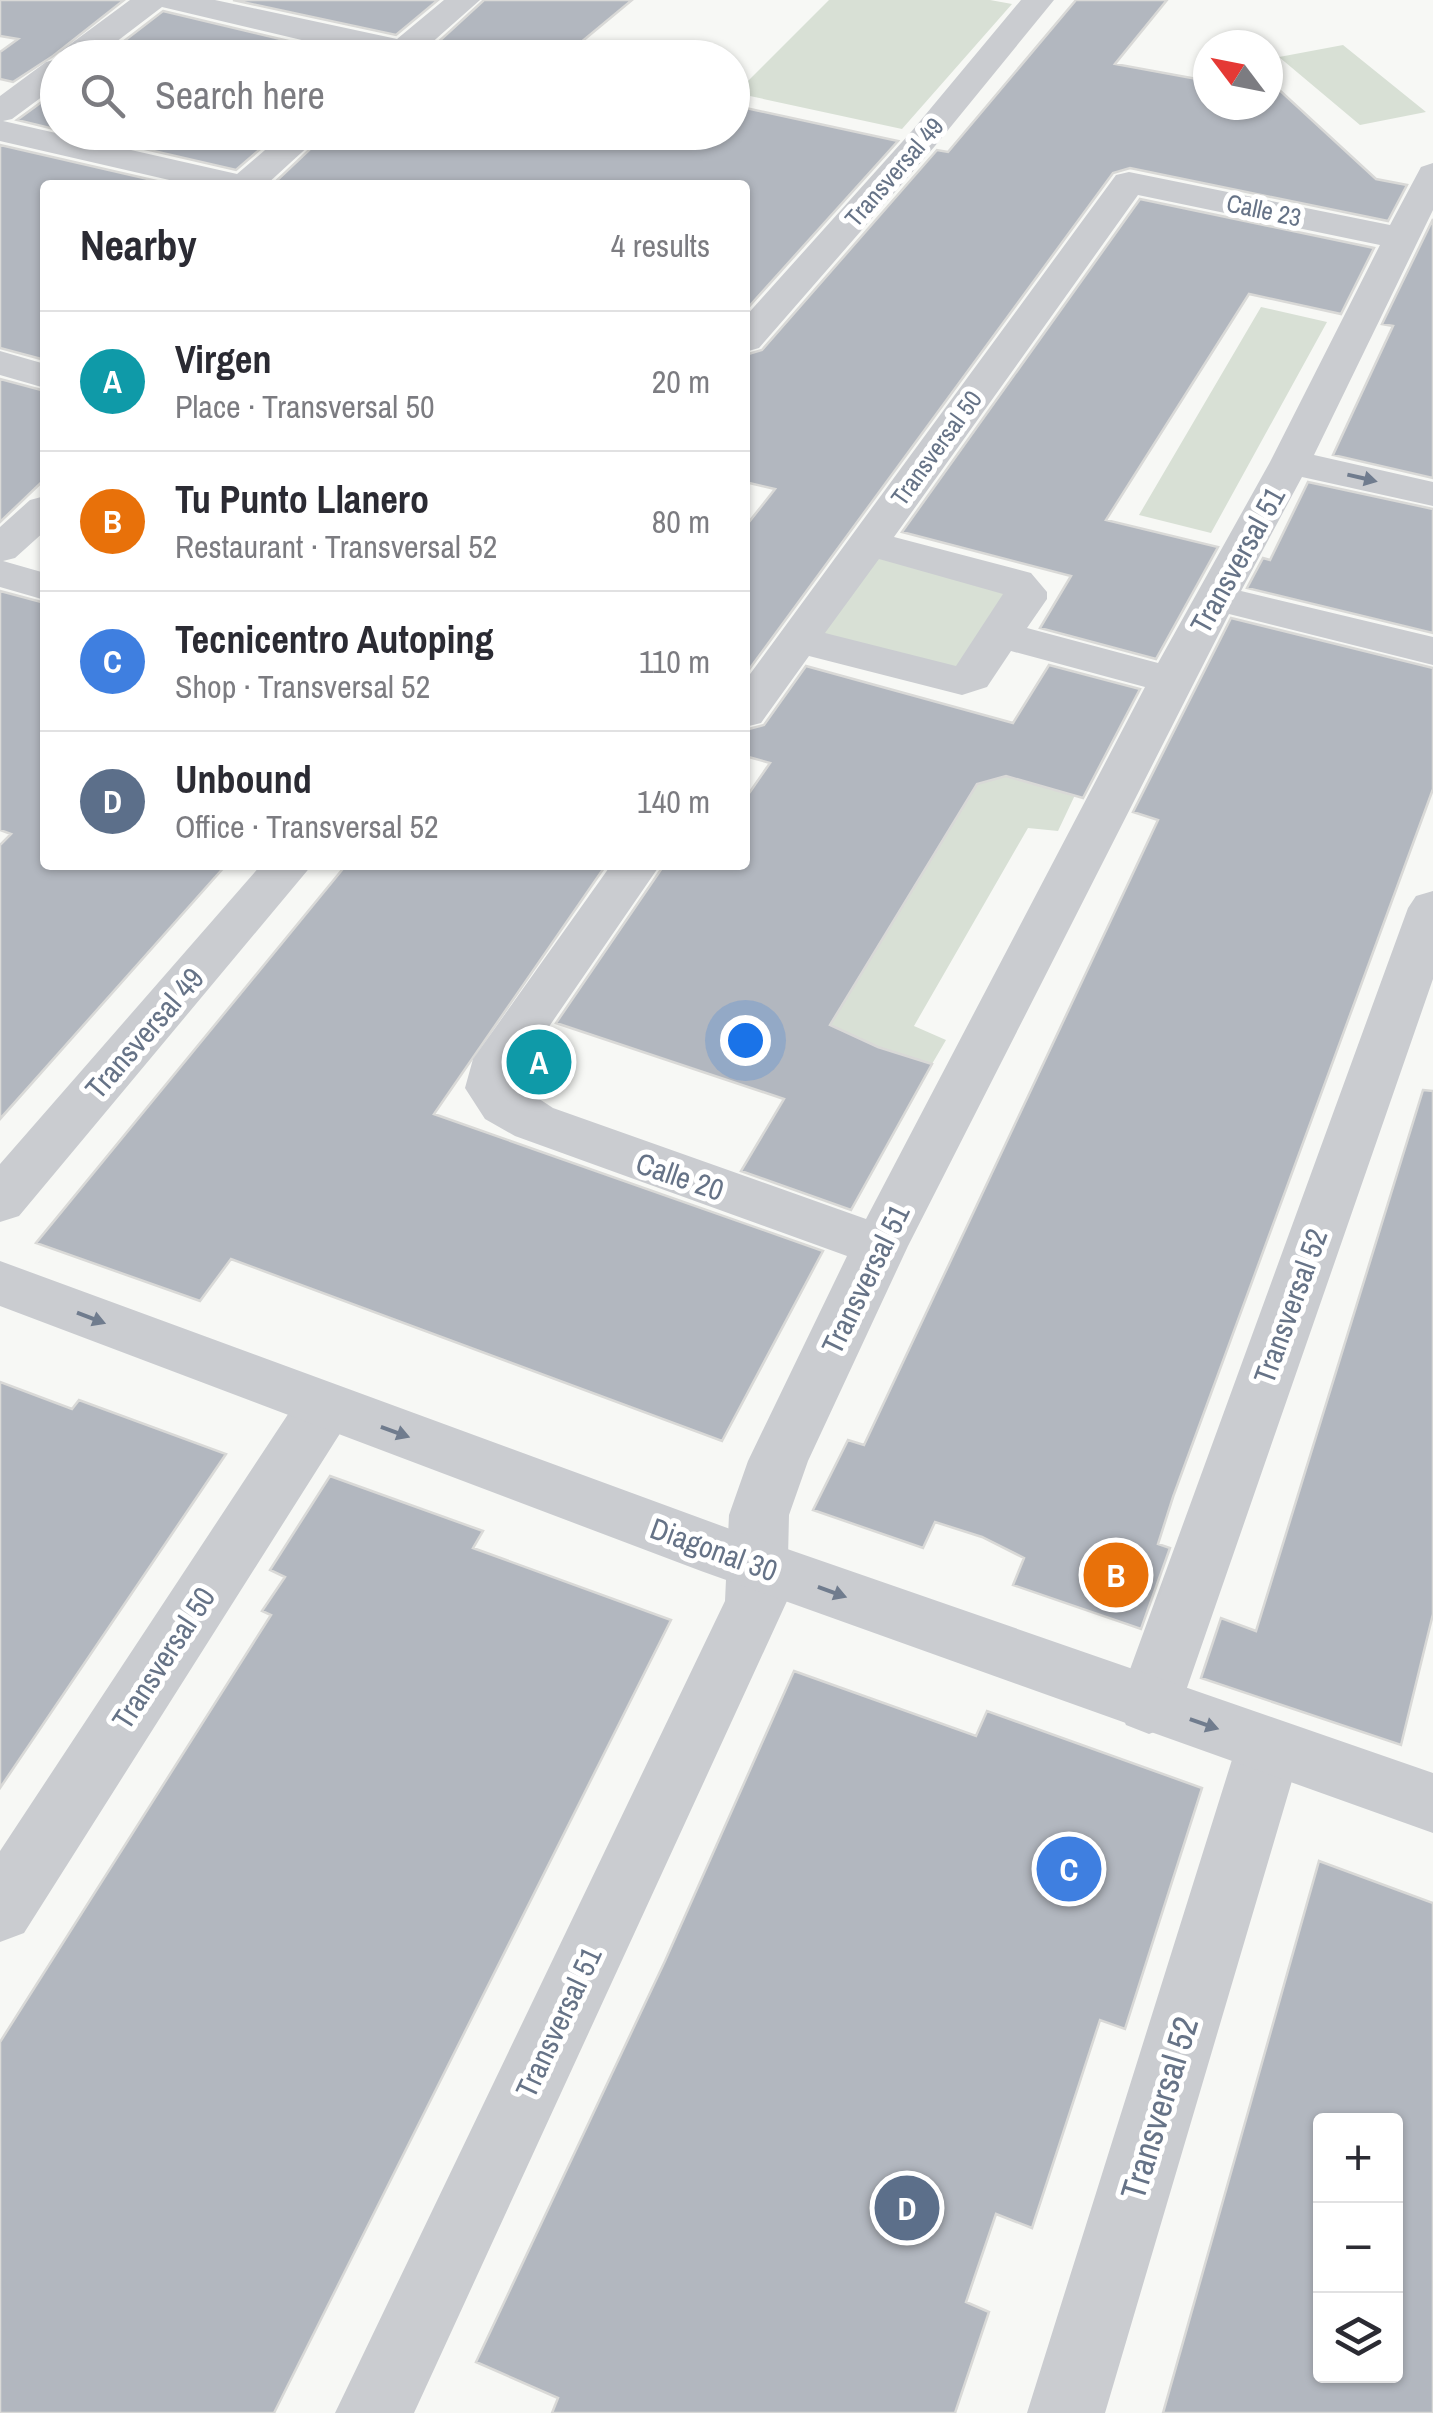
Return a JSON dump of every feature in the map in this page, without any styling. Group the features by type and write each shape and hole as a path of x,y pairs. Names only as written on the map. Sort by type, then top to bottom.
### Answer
{"street":[{"path":"97,40 151,0"},
{"path":"171,0 340,40"},
{"path":"416,40 464,0"},
{"name":"Transversal 49","path":"750,330 923,140 1038,0"},
{"path":"0,112 40,82"},
{"path":"0,132 40,141"},
{"path":"81,150 216,180"},
{"path":"252,180 286,150"},
{"name":"Transversal 51","path":"374,2413 756,1601 759,1514 778,1462 880,1246 1170,680 1290,462 1433,174"},
{"name":"Calle 23","path":"1129,183 1400,238"},
{"name":"Transversal 50","path":"750,707 1129,183"},
{"path":"0,363 40,375"},
{"path":"1290,462 1433,494"},
{"path":"0,550 40,514"},
{"path":"799,640 954,682 971,677 1025,600 1022,586 868,543"},
{"path":"0,574 40,586"},
{"path":"1217,598 1433,651"},
{"path":"1001,635 1170,680"},
{"name":"Transversal 49","path":"0,1202 284,870"},
{"name":"Calle 20","path":"632,870 499,1059 491,1088 504,1105 534,1122 880,1246"},
{"name":"Transversal 52","path":"1150,1705 1433,908"},
{"name":"Diagonal 30","path":"0,1283 756,1565 1433,1802"},
{"name":"Transversal 50","path":"0,1910 325,1406"},
{"name":"Transversal 52","path":"1066,2413 1270,1746"}],"shaded area":[{"path":"829,0 990,0 1012,4 902,129 750,96 750,79"},
{"path":"1343,45 1426,112 1360,125 1283,60 1283,56"},
{"path":"1261,307 1327,322 1211,533 1139,515"},
{"path":"875,555 1011,591 955,677 815,638"},
{"path":"985,770 1075,795 1058,831 1028,828 914,1026 946,1040 932,1064 827,1031"}],"building":[{"path":"0,0 124,0 73,40 40,40 40,64 13,82 0,79 0,52 18,39 0,36"},
{"path":"233,0 438,0 396,35"},
{"path":"484,0 632,0 584,40 440,40"},
{"path":"1076,0 1167,0 1115,64 1193,78 1193,120 1283,120 1283,93 1376,179 1407,185 1388,221 1130,168 1113,173 750,668 750,521 775,489 750,483 750,354 762,350 937,150 948,152"},
{"path":"163,11 285,40 125,40"},
{"path":"40,103 40,126 17,120"},
{"path":"750,109 898,141 750,305 750,180 277,180 309,150 750,150"},
{"path":"0,145 152,180 40,180 40,359 0,348"},
{"path":"149,150 259,150 236,170"},
{"path":"1140,199 1374,248 1341,314 1249,294 1106,520 1218,547 1156,659 1040,628 1071,576 902,532"},
{"path":"1433,219 1433,478 1333,455 1393,326 1382,324"},
{"path":"0,379 40,390 40,484 0,522"},
{"path":"1308,482 1433,509 1433,633 1247,588 1263,558 1270,560"},
{"path":"0,591 40,602 40,870 222,870 0,1119 0,845 11,834 0,830"},
{"path":"1231,618 1433,668 1433,789 1173,1497 1158,1544 1170,1548 1141,1629 1013,1585 1024,1558 982,1537 935,1522 923,1548 813,1510 848,1440 864,1445 1158,820 1133,812"},
{"path":"1049,665 1140,689 1083,798 1006,776 977,784 830,1025 878,1047 932,1064 851,1210 741,1171 784,1099 556,1023 661,870 750,870 750,792 770,763 750,757 750,729 764,725 806,666 1013,723"},
{"path":"342,870 603,870 434,1114 823,1251 722,1441 231,1259 200,1301 36,1243"},
{"path":"1423,1090 1433,1091 1433,1614 1401,1745 1201,1678 1221,1618 1256,1631"},
{"path":"0,1382 72,1409 79,1400 226,1454 0,1788"},
{"path":"330,1476 483,1531 473,1548 671,1620 274,2413 0,2413 0,2042 271,1615 262,1611 285,1577 270,1570"},
{"path":"794,1671 976,1736 987,1711 1202,1788 1125,2029 1100,2020 1032,2228 996,2214 966,2302 989,2312 955,2413 552,2413 558,2398 476,2362 665,1961"},
{"path":"1319,1861 1433,1903 1433,2413 1163,2413"}],"place":[{"name":"Virgen","path":"539,1062"},
{"name":"Tu Punto Llanero","path":"1116,1575"},
{"name":"Tecnicentro Autoping","path":"1069,1869"},
{"name":"Unbound","path":"907,2208"}]}
